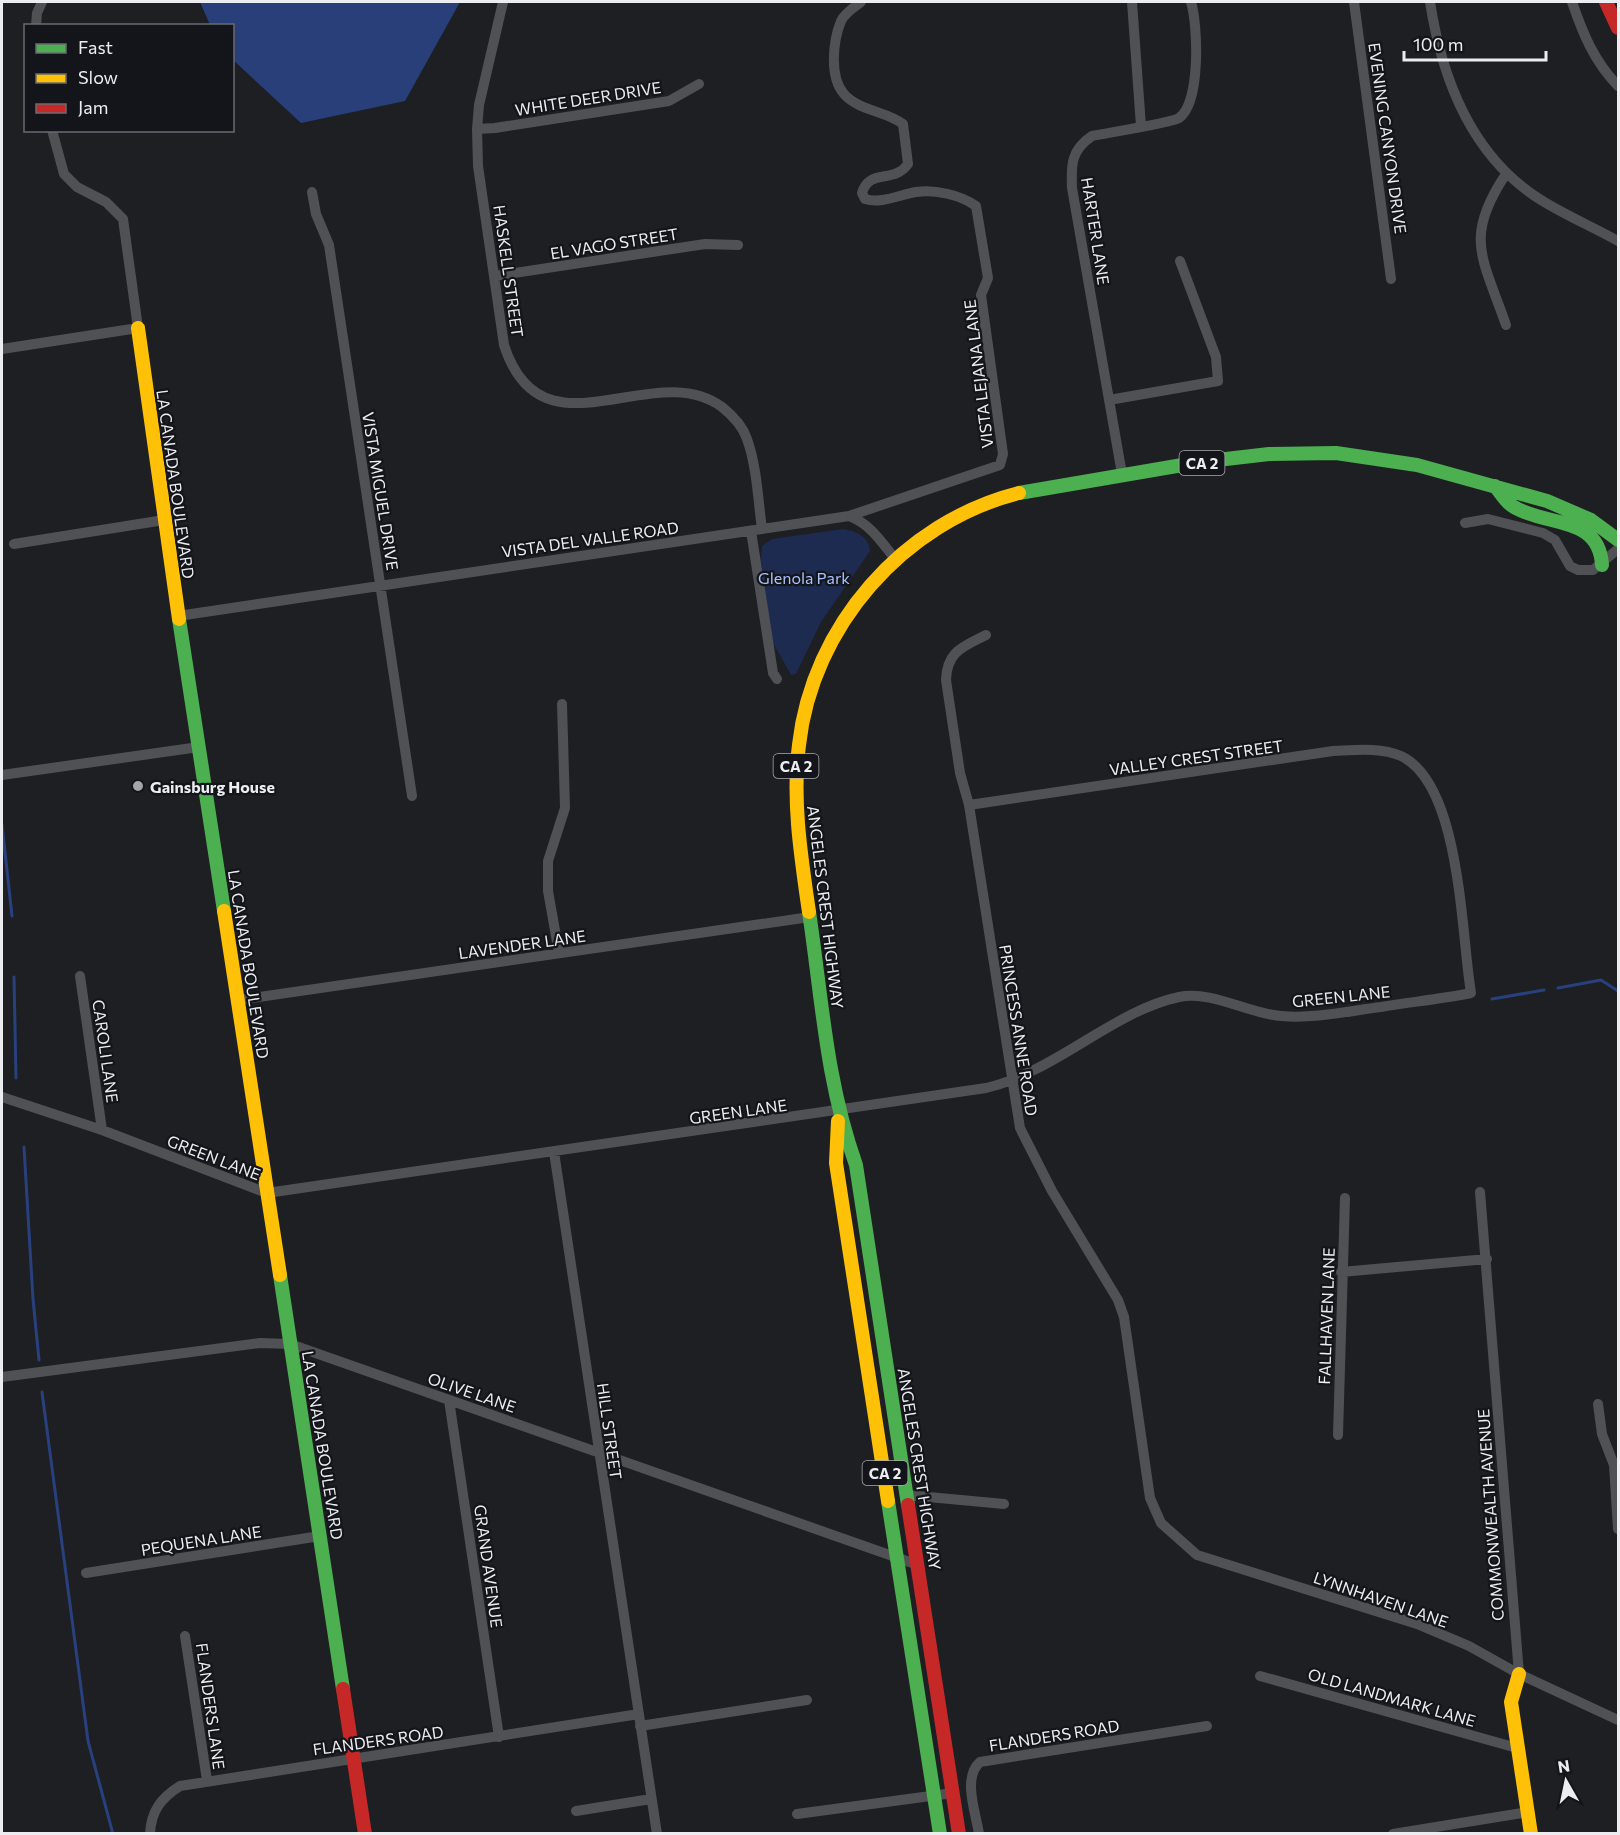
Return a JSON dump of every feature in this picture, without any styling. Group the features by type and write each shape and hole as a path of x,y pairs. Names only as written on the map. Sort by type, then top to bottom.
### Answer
{"main road":[{"path":"1606,2 1618,28"},
{"name":"LA CANADA BOULEVARD","path":"138,328 178,616 365,1833"},
{"name":"ANGELES CREST HIGHWAY","path":"940,1833 836,1163 838,1112 797,832 796,763 807,698 841,622 866,590 896,560 944,526 990,502 1031,491 1122,474 1283,455 1349,455 1383,459 1495,486 1556,502 1583,514 1618,540"},
{"path":"1495,486 1513,507 1567,524 1597,541 1603,552 1602,565"},
{"name":"ANGELES CREST HIGHWAY","path":"838,1112 856,1165 959,1833"},
{"name":"COMMONWEALTH AVENUE","path":"1519,1674 1511,1702 1531,1833"}],"street":[{"path":"36,24 37,13 42,2"},
{"name":"HASKELL STREET","path":"503,2 479,105 477,129 478,166 504,345 510,361 528,388 543,397 579,404 685,392 700,396 728,412 747,439 762,529"},
{"name":"VISTA LEJANA LANE","path":"861,2 842,19 834,50 837,81 844,95 903,124 908,164 903,171 893,176 872,178 864,185 862,193 865,199 874,202 920,191 964,197 976,206 988,278 981,295 1003,454 1000,465"},
{"path":"1132,2 1141,126"},
{"name":"HARTER LANE","path":"1122,474 1072,188 1071,170 1074,153 1092,136 1171,121 1185,112 1196,72 1196,37 1191,2"},
{"name":"EVENING CANYON DRIVE","path":"1354,2 1391,279"},
{"path":"1430,2 1440,52 1453,92 1468,124 1506,174 1540,200 1618,241"},
{"path":"1572,2 1589,49 1618,86"},
{"name":"WHITE DEER DRIVE","path":"477,129 495,129 669,101 699,84"},
{"name":"LA CANADA BOULEVARD","path":"53,132 64,174 77,187 119,212 123,219 138,328"},
{"path":"1506,174 1490,197 1482,215 1480,235 1481,252 1506,325"},
{"name":"VISTA MIGUEL DRIVE","path":"312,192 316,214 329,245 412,796"},
{"name":"EL VAGO STREET","path":"495,276 705,244 738,245"},
{"path":"1109,400 1218,381 1216,357 1180,261"},
{"path":"2,349 138,328"},
{"name":"VISTA DEL VALLE ROAD","path":"178,616 849,516 1000,465"},
{"path":"849,516 861,521 873,531 896,560"},
{"path":"1465,523 1488,519 1543,533 1555,540 1570,566 1586,572 1602,565 1618,549"},
{"path":"14,544 164,520"},
{"path":"751,531 773,673 777,679"},
{"name":"PRINCESS ANNE ROAD","path":"986,635 962,647 946,665 946,680 960,774 969,806 1011,1082 1024,1141 1108,1282 1124,1317 1150,1498"},
{"path":"559,953 548,891 548,861 565,808 562,704"},
{"path":"2,775 199,747"},
{"name":"VALLEY CREST STREET","path":"969,806 1362,749 1402,756 1423,772 1440,803 1446,823 1458,881 1464,955 1471,993"},
{"name":"LAVENDER LANE","path":"238,1000 810,917"},
{"name":"CAROLI LANE","path":"80,976 102,1130"},
{"name":"GREEN LANE","path":"2,1097 102,1130 267,1193 838,1112 1011,1082 1059,1059 1130,1017 1181,997 1195,995 1253,1012 1283,1017 1347,1012 1471,993"},
{"name":"HILL STREET","path":"554,1152 657,1833"},
{"name":"COMMONWEALTH AVENUE","path":"1480,1192 1519,1674"},
{"name":"FALLHAVEN LANE","path":"1338,1435 1341,1272 1345,1198"},
{"path":"1341,1272 1487,1259"},
{"name":"OLIVE LANE","path":"2,1377 260,1343 290,1344 918,1565"},
{"name":"GRAND AVENUE","path":"450,1400 499,1737"},
{"path":"1598,1404 1602,1434 1614,1465 1618,1530"},
{"path":"907,1495 1004,1503"},
{"name":"LYNNHAVEN LANE","path":"1150,1498 1161,1523 1197,1555 1417,1624 1469,1646 1519,1674 1618,1719"},
{"name":"PEQUENA LANE","path":"86,1573 320,1536"},
{"name":"FLANDERS LANE","path":"185,1636 207,1780"},
{"name":"OLD LANDMARK LANE","path":"1260,1676 1517,1748"},
{"path":"640,1726 807,1700"},
{"name":"FLANDERS ROAD","path":"150,1833 152,1815 168,1793 180,1786 639,1714"},
{"name":"FLANDERS ROAD","path":"979,1833 971,1782 973,1770 980,1762 1207,1726"},
{"path":"797,1814 953,1793"},
{"path":"576,1811 651,1799"},
{"path":"1394,1833 1528,1812"}],"green space":[{"name":"Glenola Park","path":"843,529 853,531 865,538 870,551 821,622 796,674 791,675 772,641 761,560 762,546 772,539"}],"shaded area":[{"path":"200,2 460,2 405,101 301,123 234,61 234,24 210,24"}],"waterway":[{"path":"2,825 12,916"},
{"path":"14,977 16,1078"},
{"path":"1558,988 1601,980 1618,991"},
{"path":"1492,999 1544,990"},
{"path":"24,1147 39,1360"},
{"path":"42,1392 88,1741 113,1834"}],"traffic: fast":[{"path":"1019,493 1200,462 1269,454 1336,453 1417,465 1547,501 1591,520 1618,540"},
{"path":"1495,486 1514,507 1582,530 1592,538 1599,549 1602,565"},
{"path":"179,619 224,911"},
{"path":"809,912 831,1071 856,1165 908,1505"},
{"path":"280,1275 343,1689"},
{"path":"888,1501 940,1834"}],"traffic: slow":[{"path":"138,328 179,619"},
{"path":"809,912 798,828 797,766 807,701 823,660 844,621 870,586 902,554 938,528 977,507 1019,493"},
{"path":"224,911 280,1275"},
{"path":"838,1121 836,1163 888,1501"},
{"path":"1519,1674 1511,1702 1531,1834"}],"traffic: jam":[{"path":"1606,2 1618,28"},
{"path":"908,1505 959,1834"},
{"path":"343,1689 365,1834"}],"place":[{"name":"Gainsburg House","path":"138,786"}]}
